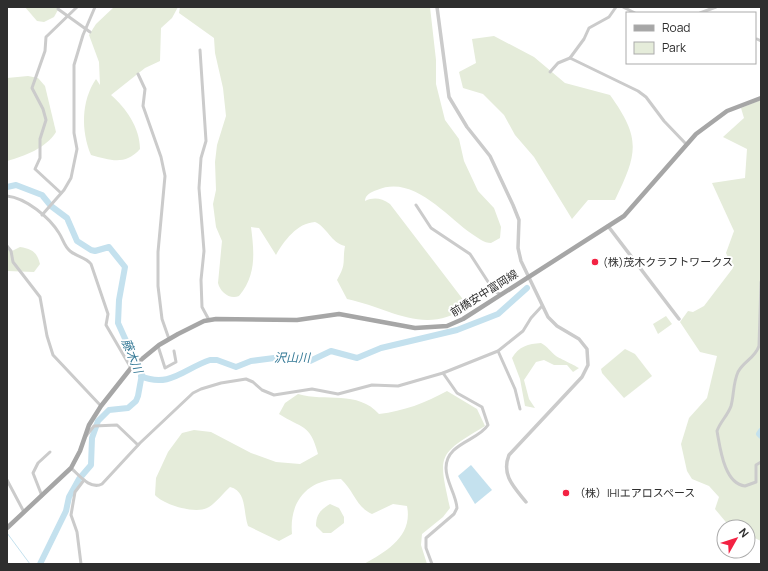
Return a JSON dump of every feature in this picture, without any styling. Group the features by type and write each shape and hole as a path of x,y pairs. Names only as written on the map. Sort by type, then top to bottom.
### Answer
{"main road":[{"name":"前橋安中富岡線","path":"132,368 158,346 169,339 192,326 209,320 297,320 339,314 415,328 442,327 463,319 629,212 696,134 718,116 761,98"},
{"path":"7,528 71,468 89,425 101,406 132,368"}],"street":[{"path":"61,193 35,169 40,158 40,138 46,120 43,109 32,88 45,52 46,37 77,7"},
{"path":"42,215 69,184 77,149 74,134 74,65 83,35 95,7"},
{"path":"437,7 449,97 468,127 490,156 513,205 520,228 519,254 542,306 548,317 557,326 584,344 589,357 588,365 582,377 509,455 506,467 508,478 526,502"},
{"path":"550,72 558,62 570,58 584,39 589,28 609,17 616,7"},
{"path":"622,7 633,12"},
{"path":"703,12 716,7"},
{"path":"58,8 90,32"},
{"path":"757,39 761,41"},
{"path":"200,50 206,141 201,158 199,188 204,252 201,280 202,307 209,320"},
{"path":"570,58 638,91 646,97 664,121 686,144"},
{"path":"138,74 145,89 143,106 161,157 165,176 158,252 158,286 162,319 169,339"},
{"path":"7,196 15,197 42,215 60,233 65,245 71,252 88,260 91,264 108,314 106,325 132,368"},
{"path":"416,205 431,228 470,254 494,291 500,294"},
{"path":"608,226 678,320"},
{"path":"7,246 11,251 13,262 40,297 47,336 53,355 101,406"},
{"path":"761,282 759,346 757,353 748,360 739,371 733,387 730,407 717,431 725,468 738,483 745,486 756,482 756,465 761,462"},
{"path":"71,468 94,486 102,484 138,445 193,393 221,383 249,380 262,390 274,395 312,389 338,394 372,386 398,386 443,373 498,351 523,331 542,306"},
{"path":"158,346 165,368 176,362 174,351"},
{"path":"498,351 515,389 520,409"},
{"path":"432,564 426,548 426,538 454,514 457,508 447,476 446,463 454,450 488,425 482,407 457,393 443,373"},
{"path":"85,437 94,426 116,425 138,445"},
{"path":"42,496 33,473 38,463 50,452"},
{"path":"81,564 76,532 71,515 75,492 84,479"},
{"path":"7,480 24,512"}],"green space":[{"path":"25,7 59,8 54,17 44,22 37,21"},
{"path":"114,7 178,7 172,18 161,28 160,61 145,68 111,95 127,112 138,134 140,149 129,158 123,160 111,160 91,155 85,136 84,126 87,97 96,79 100,85 99,62 89,35 96,24"},
{"path":"180,7 430,7 436,60 436,84 445,120 459,139 464,161 478,191 494,208 501,227 500,238 491,243 481,240 428,199 416,192 403,188 390,187 377,190 369,194 365,201 378,199 384,200 390,204 468,306 452,315 437,319 422,320 408,318 347,299 337,280 343,266 345,246 336,242 323,227 315,222 308,223 297,229 287,239 276,255 259,228 251,227 253,263 249,280 239,296 232,297 223,292 218,283 222,241 216,227 213,204 216,190 215,162 217,145 226,116 223,88 215,53 214,38 179,13"},
{"path":"494,36 534,57 565,83 610,95 627,123 633,146 632,157 628,170 615,200 588,200 572,219 534,157 515,135 504,115 483,94 463,88 459,72 476,63 472,39"},
{"path":"28,76 38,78 45,86 56,132 47,143 41,147 21,157 7,161 7,78"},
{"path":"761,100 761,541 756,539 756,519 723,519 715,509 719,497 709,486 692,479 687,471 681,444 689,418 707,398 717,356 700,352 680,322 688,311 693,312 704,306 733,268 726,253 734,231 712,183 745,178 747,149 723,137 744,118 741,108"},
{"path":"20,247 31,250 36,254 40,264 34,272 7,271 7,250 12,251"},
{"path":"666,316 672,324 658,334 653,324"},
{"path":"541,343 556,356 579,368 573,372 567,365 554,365 544,360 536,362 524,380 529,399 535,408 525,406 520,379 512,358 524,346"},
{"path":"625,349 635,354 652,376 624,398 602,373 601,369"},
{"path":"447,391 477,409 485,426 458,443 450,450 445,458 443,466 444,476 450,508 443,517 422,534 421,545 427,564 364,564 389,548 402,534 408,517 407,506 393,504 372,514 362,507 341,479 319,483 303,494 297,503 294,512 292,534 279,541 248,526 242,497 235,489 230,487 212,505 204,509 197,510 181,508 159,499 155,495 156,478 168,452 182,433 194,430 211,432 251,453 276,462 300,464 318,454 315,444 312,437 304,428 279,414 285,403 298,394 351,399 371,407 379,414 414,406"},
{"path":"330,504 339,508 344,517 344,523 331,533 323,533 316,526 317,519 321,511"}],"water":[{"path":"471,465 492,490 475,504 458,476"}],"waterway":[{"name":"藤木川","path":"7,187 16,185 42,195 51,206 67,218 77,241 95,251 109,247 125,267 119,300 118,323 142,374 136,401 128,408 109,410 98,421 92,438 91,465 79,479 69,497 66,511 40,564"},
{"name":"沢山川","path":"141,376 160,380 169,379 210,360 217,360 236,367 251,361 282,357 310,361 331,351 357,358 381,348 457,330 498,314 527,288"},
{"path":"761,431 759,434 761,436"},
{"path":"7,533 30,564"}],"place":[{"name":"(株)茂木クラフトワークス","path":"595,262"},
{"name":"（株）IHIエアロスペース","path":"566,493"}]}
